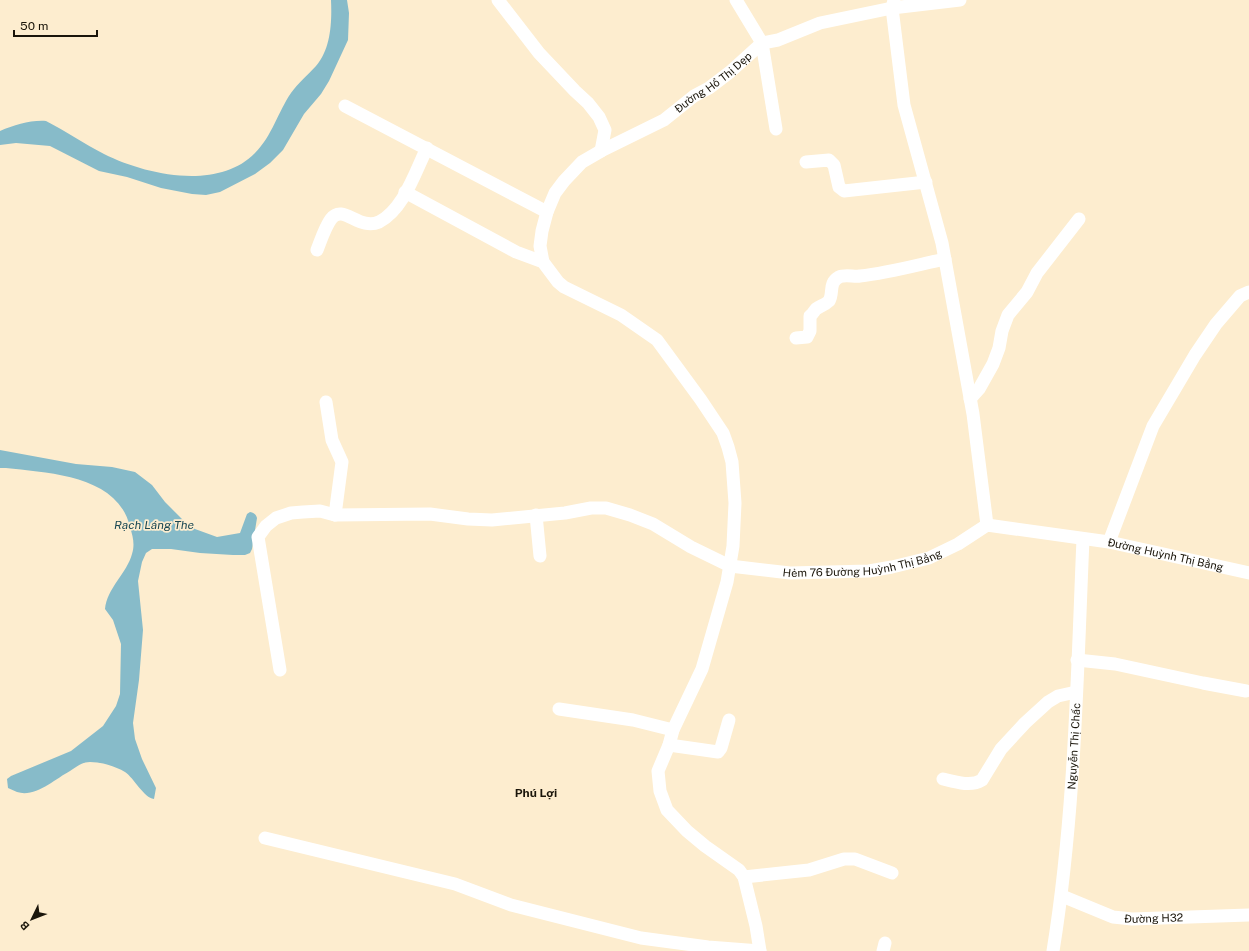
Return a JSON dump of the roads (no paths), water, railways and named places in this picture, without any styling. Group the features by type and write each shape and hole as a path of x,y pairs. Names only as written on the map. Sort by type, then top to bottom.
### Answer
{"street":[{"path":"498,0 539,53 588,103 598,117 605,130 601,151"},
{"path":"736,0 762,43 776,129"},
{"name":"Đường Hồ Thị Dẹp","path":"543,262 540,246 547,212 555,193 582,162 664,120 694,96 709,88 730,72 762,43 778,40 820,23 893,4 960,0"},
{"path":"893,4 904,105 926,182 945,259 970,399 987,525"},
{"path":"345,106 547,212"},
{"path":"317,250 331,219 335,215 339,214 350,216 368,225 385,218 396,207 405,192 427,148"},
{"path":"806,162 829,160 834,165 838,187 844,191 926,182"},
{"path":"265,838 455,884 512,905 641,938 708,947 760,951 756,926 744,877 739,870 705,846 687,831 667,810 660,791 658,771 669,745 673,730 702,668 727,582 733,546 736,503 732,462 723,433 657,340 621,315 564,287 558,282 543,262 516,252 405,192"},
{"path":"970,399 979,389 993,364 1008,315 1027,292 1037,273 1079,219"},
{"path":"796,338 807,337 810,331 810,316 816,309 828,302 831,287 838,277 843,275 854,277 882,274 945,259"},
{"path":"1108,542 1153,426 1195,355 1216,324 1240,296 1249,292"},
{"path":"326,402 332,440 342,462 335,515"},
{"name":"Hẻm 76 Đường Huỳnh Thị Bẳng","path":"280,670 258,537 266,526 276,518 291,513 320,511 335,515 430,514 468,519 492,520 565,513 591,508 606,508 630,515 652,524 691,547 730,566 790,573 869,571 892,568 929,558 958,544 987,525"},
{"path":"536,515 540,556"},
{"name":"Đường Huỳnh Thị Bẳng","path":"987,525 1108,542 1249,573"},
{"name":"Nguyễn Thị Chấc","path":"1053,951 1062,896 1071,804 1083,539"},
{"path":"1078,660 1115,664 1246,691"},
{"path":"943,779 967,784 977,783 982,780 986,770 1001,749 1025,723 1058,696 1076,692"},
{"path":"559,709 633,720 673,730"},
{"path":"669,745 718,752 729,720"},
{"path":"744,877 809,870 844,859 855,859 892,873"},
{"name":"Đường H32","path":"1062,896 1113,917 1132,918 1249,915"}],"water":[{"path":"331,0 347,0 349,13 348,40 329,81 321,94 304,114 283,150 270,163 255,174 220,192 206,195 161,188 127,177 99,171 50,146 16,143 0,145 0,131 23,123 46,121 89,146 121,162 160,173 181,176 202,176 222,172 240,165 261,146 291,93 316,66 325,52 330,35"},
{"name":"Rạch Láng The","path":"0,450 76,464 112,467 135,472 152,485 165,502 183,520 195,529 217,537 240,533 247,514 250,512 255,514 257,517 252,549 250,553 245,555 200,553 171,549 152,549 146,553 142,562 138,581 143,630 139,680 133,723 135,739 142,759 156,788 154,799 150,798 143,792 125,772 112,766 94,762 87,762 77,766 38,790 24,793 8,788 7,779 11,776 71,751 103,726 116,706 120,694 121,644 113,620 105,609 109,594 129,561 133,550 133,537 123,510 112,497 97,487 80,480 61,475 0,468"}],"district":[{"name":"Phú Lợi","path":"536,793"}]}
